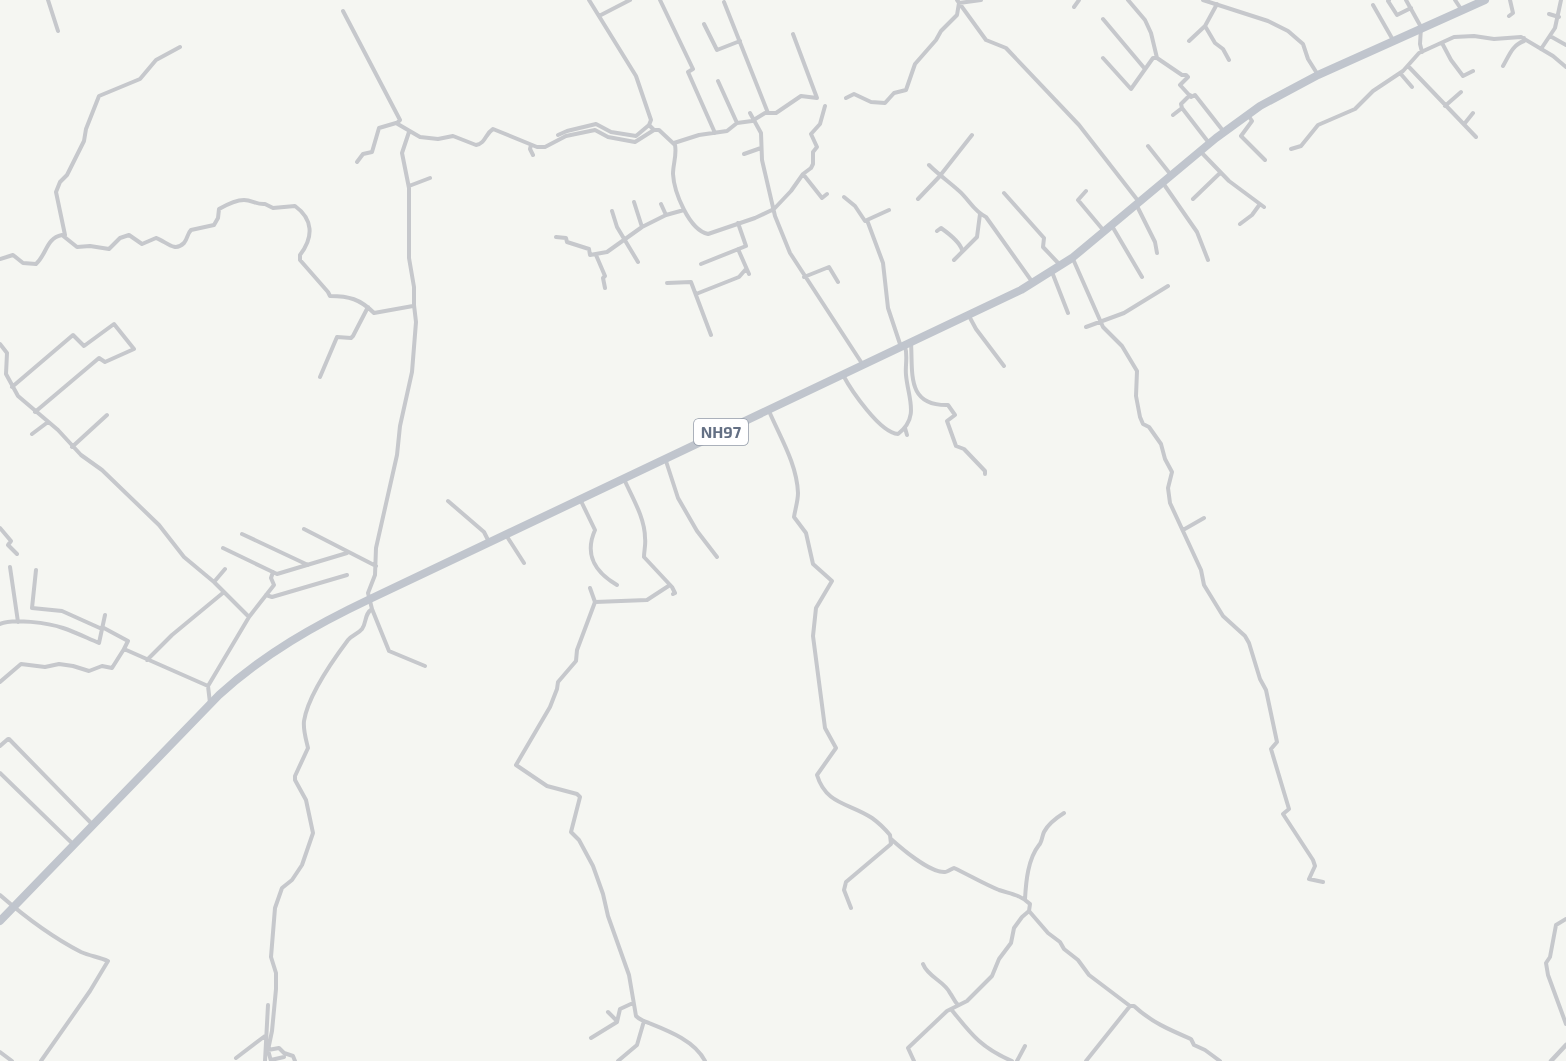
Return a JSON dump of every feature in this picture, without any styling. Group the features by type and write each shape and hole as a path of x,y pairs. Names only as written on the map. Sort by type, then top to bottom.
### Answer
{"highway":[{"name":"NH97","path":"0,921 210,704 268,655 302,633 580,498 906,346 1033,284 1061,266 1105,232 1248,114 1318,75 1485,0"}],"street":[{"path":"48,0 58,31"},
{"path":"558,135 596,124 611,132 636,136 649,125 651,120 636,76 589,0"},
{"path":"599,15 630,0"},
{"path":"660,0 693,69 688,72 715,133"},
{"path":"958,2 981,0"},
{"path":"1074,7 1079,0"},
{"path":"1128,0 1145,20 1152,36 1157,58 1188,77 1180,85 1190,96"},
{"path":"1203,0 1268,21 1288,31 1303,44 1308,59 1318,75"},
{"path":"1389,0 1397,15 1411,8"},
{"path":"1406,0 1421,27 1422,52"},
{"path":"1455,0 1461,10"},
{"path":"1509,16 1513,13 1510,0"},
{"path":"1541,49 1559,18 1560,0"},
{"path":"724,2 768,113"},
{"path":"846,98 854,94 871,102 885,104 894,93 906,90 915,64 957,15 958,2"},
{"path":"958,2 986,40 1006,48 1079,125 1138,204 1155,242 1157,253"},
{"path":"1189,41 1205,26 1217,4"},
{"path":"1373,5 1393,40"},
{"path":"343,10 400,120 397,123"},
{"path":"1549,14 1566,21"},
{"path":"1103,19 1146,69"},
{"path":"704,24 717,50 740,41"},
{"path":"1205,26 1229,60"},
{"path":"673,143 732,129 737,123 752,121 768,113 776,113 801,96 817,98 793,34"},
{"path":"1292,149 1301,146 1318,125 1352,111 1373,91 1400,73 1422,52 1461,36 1494,39 1524,38 1566,67"},
{"path":"1550,36 1566,45"},
{"path":"1503,66 1510,51 1524,41 1524,38"},
{"path":"1442,43 1451,60 1464,76 1473,71"},
{"path":"180,47 156,60 140,79 99,96 86,129 84,141 56,192 64,235 73,246 109,249 120,238 129,235 142,244 156,238 176,247 184,242 191,230 214,225 219,209 228,204 243,200 265,204 273,208 295,206 306,214 309,222 309,238 300,255 304,266 330,296 355,298 374,313 414,305"},
{"path":"1103,58 1131,89 1153,58 1157,58"},
{"path":"1407,66 1445,106 1465,123 1476,137"},
{"path":"1400,73 1412,87"},
{"path":"718,81 737,123"},
{"path":"1445,106 1461,92"},
{"path":"1209,144 1182,108 1181,104 1190,96 1195,94 1224,132"},
{"path":"649,125 654,130 659,130 673,143 676,150 673,174 684,210 696,228 705,234 774,209 791,191 813,164 813,152 817,147 812,134 820,124 825,106"},
{"path":"1173,115 1182,108"},
{"path":"750,112 761,133 762,160 774,209 790,253 863,366"},
{"path":"1465,123 1473,113"},
{"path":"1248,114 1252,121 1241,136 1265,160"},
{"path":"357,162 363,154 374,149 379,128 392,123 397,123 420,137 438,140 453,136 476,145 484,142 493,129 531,145 545,147 566,136 595,130 608,136 635,142 654,130"},
{"path":"409,132 402,153 409,186 409,258 414,287 416,322 412,372 400,426 392,481 377,542 375,575 368,591 372,609 389,651 425,666"},
{"path":"918,199 972,135"},
{"path":"531,145 533,155"},
{"path":"1148,146 1172,176"},
{"path":"744,154 761,148"},
{"path":"1200,152 1220,173 1262,206 1240,224"},
{"path":"929,165 940,173 980,214 986,217 1033,284"},
{"path":"1193,199 1220,173"},
{"path":"803,174 822,198 827,194"},
{"path":"409,186 430,178"},
{"path":"1163,183 1197,232 1208,260"},
{"path":"1086,190 1078,200 1105,232"},
{"path":"1004,194 1036,227 1044,238 1043,246 1061,266"},
{"path":"844,197 855,206 865,221 889,210"},
{"path":"634,202 642,227"},
{"path":"661,204 666,215"},
{"path":"556,237 566,238 567,242 589,249 590,255 596,255 606,252 642,227 666,215 684,210"},
{"path":"612,211 624,239 638,262"},
{"path":"954,260 977,237 980,214"},
{"path":"843,375 861,403 892,434 898,434 905,428 912,410 906,377 908,354 887,304 883,263 867,219"},
{"path":"701,264 746,246 738,223"},
{"path":"1112,226 1142,277"},
{"path":"937,231 941,228 945,231 961,246 962,251"},
{"path":"0,259 13,255 23,263 36,264 53,237 64,235"},
{"path":"738,249 749,274"},
{"path":"596,255 605,276 603,278 605,288"},
{"path":"1072,258 1099,318 1113,339 1122,346 1137,371 1136,396 1140,417 1143,424 1149,427 1161,444 1172,472 1169,497 1201,570 1204,585 1223,616 1245,636 1249,643 1260,679 1266,690 1277,742 1271,749 1289,810 1283,814 1313,860 1315,866 1309,879 1323,882"},
{"path":"804,277 829,267 838,282"},
{"path":"696,294 739,277 746,268"},
{"path":"1052,272 1068,313"},
{"path":"667,283 690,281 711,335"},
{"path":"1086,327 1099,318 1124,313 1168,286"},
{"path":"320,377 337,337 351,338 368,307"},
{"path":"969,316 1004,366"},
{"path":"12,387 73,335 84,346 114,324 134,349 105,362 99,358 35,412"},
{"path":"0,344 7,353 6,374 18,396 144,510 184,557 214,582 249,617"},
{"path":"906,346 915,390 935,405 948,405 955,415 947,422 956,446 964,449 985,471 985,474"},
{"path":"769,410 784,440 793,469 798,494 794,517 806,533 813,564 832,581 816,608 813,636 825,728 836,748 817,775 820,787 837,802 871,817 918,861 946,872 954,868 1000,890 1012,892 1030,904 1029,911 1022,916 1014,928 1011,943 999,959 992,976 967,1001 951,1009 908,1048 914,1061"},
{"path":"72,447 107,415"},
{"path":"32,434 48,422"},
{"path":"905,428 907,435"},
{"path":"665,458 678,498 697,531 717,557"},
{"path":"623,478 644,529 644,557 674,590 673,594"},
{"path":"580,498 595,530 591,541 592,561 601,574 617,585"},
{"path":"448,501 484,532 489,542"},
{"path":"1183,530 1204,518"},
{"path":"0,528 11,539 8,545 17,554"},
{"path":"304,529 376,566"},
{"path":"242,534 309,565"},
{"path":"506,534 524,563"},
{"path":"223,548 277,574 347,553"},
{"path":"10,567 18,622"},
{"path":"214,582 225,569"},
{"path":"0,682 21,664 45,667 59,664 89,671 102,666 111,668 128,641 62,611 32,608 36,570"},
{"path":"210,704 207,686 249,617 274,585 271,578 273,572"},
{"path":"266,595 272,597 347,575"},
{"path":"595,602 647,600 670,585"},
{"path":"590,588 595,602 576,650 576,660 558,682 550,707 516,765 547,786 577,794 580,797 571,832 579,840 593,866 603,894 628,975 636,1016 699,1050 705,1061"},
{"path":"147,660 172,635 224,592"},
{"path":"284,1057 271,1061 268,1050 276,989 276,973 271,957 275,908 282,888 292,880 302,865 313,833 306,800 295,780 308,748 304,721 309,705 332,661 349,638 361,630 368,612 372,609"},
{"path":"0,624 18,622 61,627 99,643 105,615"},
{"path":"124,649 207,686"},
{"path":"0,746 9,739 93,825"},
{"path":"0,773 74,845"},
{"path":"1024,899 1028,871 1035,849 1040,845 1044,831 1052,821 1064,813"},
{"path":"851,908 844,890 846,882 891,843 891,838"},
{"path":"0,895 68,945 108,962 40,1061"},
{"path":"1029,911 1048,933 1078,960 1089,975 1145,1016 1191,1039 1194,1045 1220,1061"},
{"path":"1566,920 1556,925 1550,957 1546,963 1548,975 1566,1024"},
{"path":"923,964 925,970 950,992 958,1005"},
{"path":"591,1038 617,1022 620,1009 633,1003"},
{"path":"265,1061 268,1005"},
{"path":"1086,1061 1130,1006"},
{"path":"951,1009 976,1040 1000,1057 1012,1061"},
{"path":"608,1012 617,1022"},
{"path":"618,1061 637,1045 644,1021"},
{"path":"236,1058 265,1036"},
{"path":"1551,1061 1566,1045"},
{"path":"1017,1061 1025,1046"},
{"path":"268,1050 279,1048 284,1053 293,1056 295,1061"},
{"path":"0,1052 12,1061"}]}
